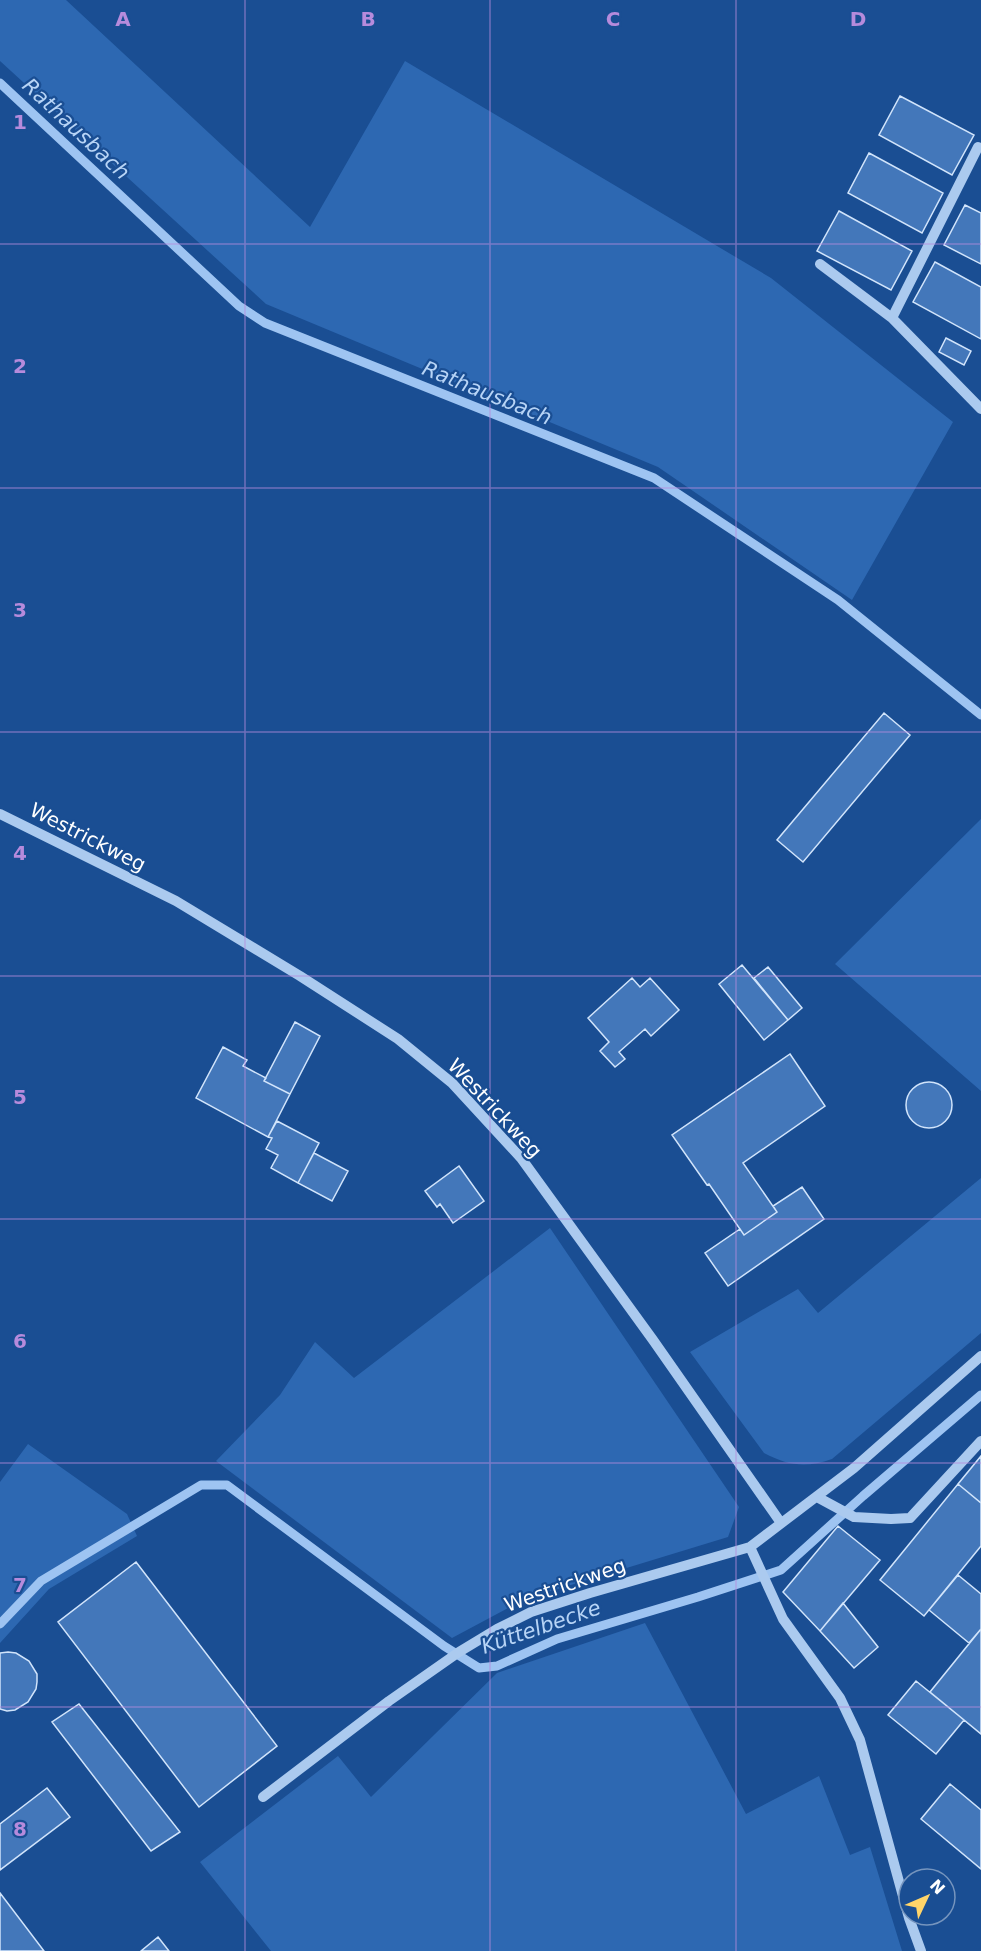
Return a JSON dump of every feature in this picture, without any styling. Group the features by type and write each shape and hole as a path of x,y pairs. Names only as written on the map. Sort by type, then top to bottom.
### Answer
{"street":[{"path":"892,318 978,147"},
{"path":"820,264 892,318 981,409"},
{"name":"Westrickweg","path":"0,813 187,908 398,1039 452,1083 521,1158 781,1523"},
{"name":"Westrickweg","path":"262,1797 389,1701 459,1652 497,1629 531,1612 750,1546 854,1468 981,1356"},
{"path":"817,1497 854,1517 891,1520 909,1518 981,1441"},
{"path":"750,1546 783,1619 840,1698 860,1740 909,1918 921,1951"}],"shaded area":[{"path":"0,0 66,0 310,227 405,61 771,278 953,422 852,600 658,467 266,304 0,61"},
{"path":"981,819 981,1091 835,964"},
{"path":"981,1178 981,1333 832,1459 814,1464 798,1464 782,1461 764,1453 690,1352 798,1289 818,1313"},
{"path":"550,1228 739,1507 728,1537 525,1599 452,1638 216,1461 280,1395 315,1342 354,1378"},
{"path":"28,1444 127,1514 137,1536 49,1589 0,1643 0,1482"},
{"path":"645,1623 746,1814 819,1776 850,1855 870,1847 902,1951 271,1951 200,1862 338,1756 371,1797 497,1673"}],"building":[{"path":"900,96 974,135 952,175 879,135"},
{"path":"869,153 943,193 922,233 848,193"},
{"path":"965,205 981,213 981,264 944,245"},
{"path":"839,211 912,251 891,290 817,251"},
{"path":"935,262 981,287 981,339 913,302"},
{"path":"946,338 971,351 964,365 939,352"},
{"path":"884,713 910,735 803,862 777,840"},
{"path":"742,965 788,1020 764,1040 719,984"},
{"path":"768,967 802,1008 788,1020 754,978"},
{"path":"632,978 640,987 650,978 679,1010 651,1036 645,1029 619,1052 625,1059 615,1067 600,1051 609,1042 588,1018"},
{"path":"295,1022 320,1036 290,1094 264,1081"},
{"path":"223,1047 247,1060 243,1066 266,1078 264,1081 290,1094 268,1137 196,1098"},
{"path":"790,1054 825,1106 743,1163 777,1212 744,1235 672,1135"},
{"path":"929,1082 938,1083 946,1088 951,1096 951,1114 946,1122 938,1127 929,1128 920,1127 912,1122 907,1114 906,1105 907,1096 912,1088 920,1083"},
{"path":"277,1121 319,1143 298,1183 271,1168 278,1155 266,1149 272,1138 268,1137"},
{"path":"314,1153 348,1171 332,1201 298,1183"},
{"path":"459,1166 484,1201 453,1223 440,1204 437,1207 425,1191"},
{"path":"802,1187 824,1219 728,1286 705,1253 740,1229 744,1235 777,1212 773,1206"},
{"path":"981,1456 981,1503 958,1484"},
{"path":"958,1484 981,1503 981,1546 924,1616 880,1580"},
{"path":"838,1526 880,1560 820,1631 783,1592"},
{"path":"136,1562 277,1746 199,1807 58,1622"},
{"path":"958,1575 981,1594 981,1629 969,1643 929,1610"},
{"path":"843,1603 878,1647 854,1668 820,1631"},
{"path":"981,1629 981,1734 930,1692"},
{"path":"0,1653 16,1653 29,1661 37,1674 37,1682 36,1689 28,1702 15,1710 7,1711 0,1709"},
{"path":"916,1681 964,1720 936,1754 888,1715"},
{"path":"79,1704 180,1832 151,1851 52,1722"},
{"path":"950,1784 981,1810 981,1869 921,1819"},
{"path":"47,1788 70,1817 0,1870 0,1824"},
{"path":"0,1893 44,1951 0,1951"},
{"path":"158,1937 169,1951 141,1951"}],"waterway":[{"name":"Rathausbach","path":"0,83 239,306 265,323 654,478 838,600 981,715"},
{"name":"Küttelbecke","path":"0,1624 41,1581 201,1485 227,1485 444,1646 479,1668 497,1666 557,1639 781,1570 981,1395"}]}
